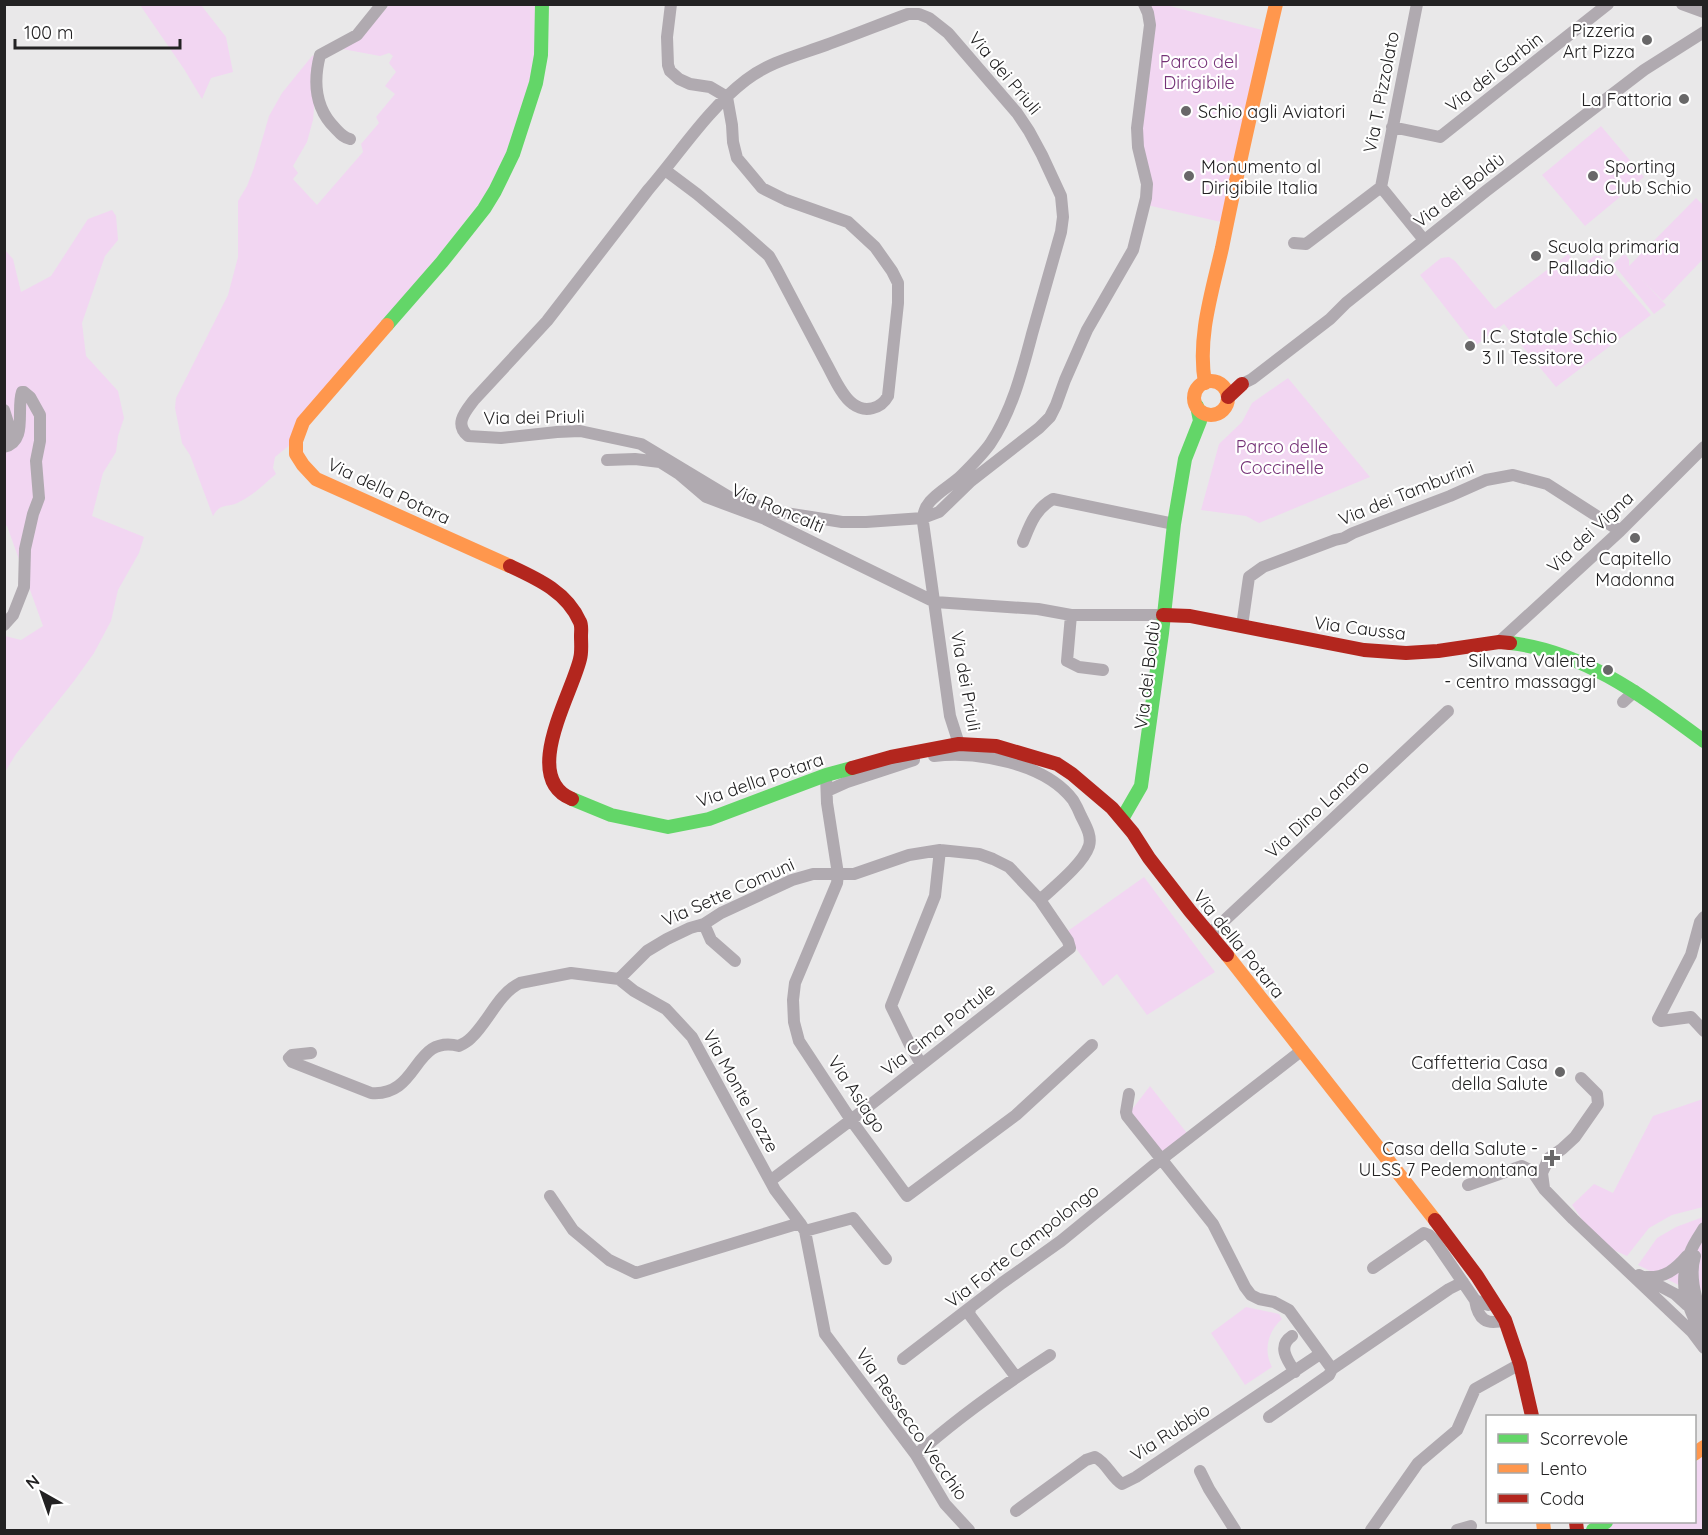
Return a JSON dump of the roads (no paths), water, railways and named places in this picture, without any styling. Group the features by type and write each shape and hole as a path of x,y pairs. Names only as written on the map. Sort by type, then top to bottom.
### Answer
{"street":[{"path":"350,138 340,134 322,112 317,97 318,63 320,55 362,31 382,4"},
{"name":"Via della Potara","path":"542,4 541,55 536,83 513,154 495,192 442,262 303,422 297,435 295,453 298,460 316,479 540,580 559,593 570,606 580,624 581,657 554,731 548,768 561,795 611,815 668,827 709,819 826,775 891,757 959,744 996,746 1057,764 1112,808 1128,815"},
{"path":"665,170 697,194 768,256 851,403 858,407 877,408 885,402 888,396 898,303 898,283 892,271 875,247 848,222 786,200 762,188 737,158 727,97 710,87 690,84 679,79 670,71 667,37 671,4"},
{"path":"923,518 939,512 971,481 1050,417 1087,330 1133,250 1146,198 1147,184 1138,147 1137,128 1150,25 1144,4"},
{"path":"1218,387 1202,366 1204,333 1239,164 1276,4"},
{"name":"Via T. Pizzolato","path":"1381,188 1417,4"},
{"name":"Via dei Garbin","path":"1392,127 1440,137 1608,4"},
{"path":"1682,4 1704,12"},
{"name":"Via dei Priuli","path":"923,518 842,522 779,512 729,497 641,444 580,431 501,438 468,436 461,429 467,410 474,400 547,321 683,145 727,97 767,66 908,14 919,14 937,23 1002,94 1029,131 1042,155 1061,196 1063,217 1061,232 1019,381 1007,415 989,446 961,476 932,499 924,510 923,518 950,717 959,744"},
{"name":"Via dei Boldù","path":"1133,833 1135,821 1128,815 1141,786 1162,633 1168,615 1174,531 1185,459 1200,421 1195,395 1197,390 1242,384 1252,379 1330,320 1346,303 1424,240 1644,70 1704,32"},
{"path":"1294,243 1306,244 1381,188 1424,240"},
{"name":"Via dei Boldù","path":"1191,441 1227,405 1218,387"},
{"path":"4,447 10,446 18,435 19,399 24,392 30,397 40,415 40,441 36,461 39,498 25,549 24,587 14,615 4,625"},
{"path":"1197,406 1208,414 1223,410"},
{"path":"4,410 9,426 4,437"},
{"name":"Via dei Vigna","path":"1499,642 1620,531 1704,447"},
{"name":"Via Roncalti","path":"607,460 635,459 660,462 679,474 706,497 765,519 934,602"},
{"name":"Via dei Tamburini","path":"1242,626 1249,577 1263,567 1344,538 1486,480 1513,475 1547,484 1620,531"},
{"path":"1023,542 1032,520 1043,504 1053,499 1174,531"},
{"name":"Via Caussa","path":"934,602 1038,609 1071,615 1190,616 1364,650 1385,652 1438,651 1499,642 1528,645 1565,654 1635,691 1704,741"},
{"path":"1071,615 1067,661 1080,667 1103,670"},
{"path":"1623,702 1635,691"},
{"name":"Via Dino Lanaro","path":"1210,934 1448,711"},
{"path":"827,790 919,758 939,755 985,757 1013,763 1041,775 1073,800 1090,836 1089,848 1075,868 1040,900"},
{"name":"Via Asiago","path":"826,775 827,803 838,874 837,883 795,983 794,1022 800,1041 851,1120 907,1196 1016,1115 1092,1045"},
{"name":"Via della Potara","path":"1133,833 1149,858 1408,1184 1477,1276 1505,1320 1520,1364 1532,1415"},
{"path":"921,1064 891,1006 935,896 940,850"},
{"name":"Via Sette Comuni","path":"619,979 647,951 667,939 704,924 721,913 792,880 813,874 854,874 909,855 940,850 979,854 1009,867 1040,900 1068,941 1070,948"},
{"path":"1704,917 1700,922 1691,955 1658,1019 1661,1021 1704,1013"},
{"path":"704,924 711,940 735,961"},
{"name":"Via Cima Portule","path":"770,1181 1070,948"},
{"name":"Via Monte Lozze","path":"311,1053 292,1055 289,1058 292,1062 371,1093 389,1092 402,1083 429,1050 438,1045 459,1046 471,1038 512,987 520,983 571,973 619,979 634,991 666,1009 692,1037 770,1181 802,1227"},
{"path":"1691,1017 1704,1031"},
{"name":"Via Forte Campolongo","path":"903,1359 1002,1282 1061,1241 1301,1051"},
{"path":"1545,1189 1542,1173 1549,1158 1575,1137 1598,1104 1597,1094 1581,1078"},
{"path":"1129,1094 1127,1116 1213,1224 1245,1287 1251,1295 1275,1302 1289,1310 1332,1369"},
{"path":"1468,1185 1522,1166 1532,1171 1545,1189 1573,1219 1692,1332 1704,1348"},
{"path":"550,1196 573,1230 609,1260 636,1273 802,1227 853,1218 886,1259"},
{"name":"Via Ressecco Vecchio","path":"802,1227 825,1334 915,1455 945,1504 969,1530"},
{"path":"1642,1276 1656,1277 1678,1267 1690,1252 1702,1230"},
{"path":"1702,1230 1693,1262 1693,1285 1704,1325"},
{"path":"1373,1268 1424,1233 1434,1240 1463,1282 1475,1300 1476,1309 1481,1318 1496,1323 1505,1320"},
{"path":"1690,1252 1683,1281 1687,1305 1704,1339"},
{"path":"1625,1267 1675,1294 1687,1305"},
{"path":"1269,1417 1329,1375 1332,1369 1449,1289 1463,1282"},
{"path":"1475,1300 1488,1305 1495,1303"},
{"path":"970,1309 969,1314 1016,1377"},
{"path":"1292,1336 1284,1344 1283,1351 1294,1372"},
{"path":"915,1455 936,1436 1050,1354"},
{"name":"Via Rubbio","path":"1016,1511 1086,1460 1095,1457 1101,1460 1122,1484 1320,1354"},
{"path":"1371,1530 1418,1462 1456,1430 1475,1389 1520,1364"},
{"path":"1200,1471 1235,1530"},
{"path":"1457,1530 1471,1526"}],"place":[{"name":"Pizzeria Art Pizza","path":"1647,40"},
{"name":"La Fattoria","path":"1684,99"},
{"name":"Schio agli Aviatori","path":"1186,111"},
{"name":"Monumento al Dirigibile Italia","path":"1189,176"},
{"name":"Sporting Club Schio","path":"1593,176"},
{"name":"Scuola primaria Palladio","path":"1536,256"},
{"name":"I.C. Statale Schio 3 Il Tessitore","path":"1470,346"},
{"name":"Capitello Madonna","path":"1635,538"},
{"name":"Silvana Valente - centro massaggi","path":"1608,670"},
{"name":"Caffetteria Casa della Salute","path":"1560,1072"},
{"name":"Casa della Salute - ULSS 7 Pedemontana","path":"1552,1158"}],"park label":[{"name":"Parco del Dirigibile","path":"1199,71"},
{"name":"Parco delle Coccinelle","path":"1282,456"}]}
